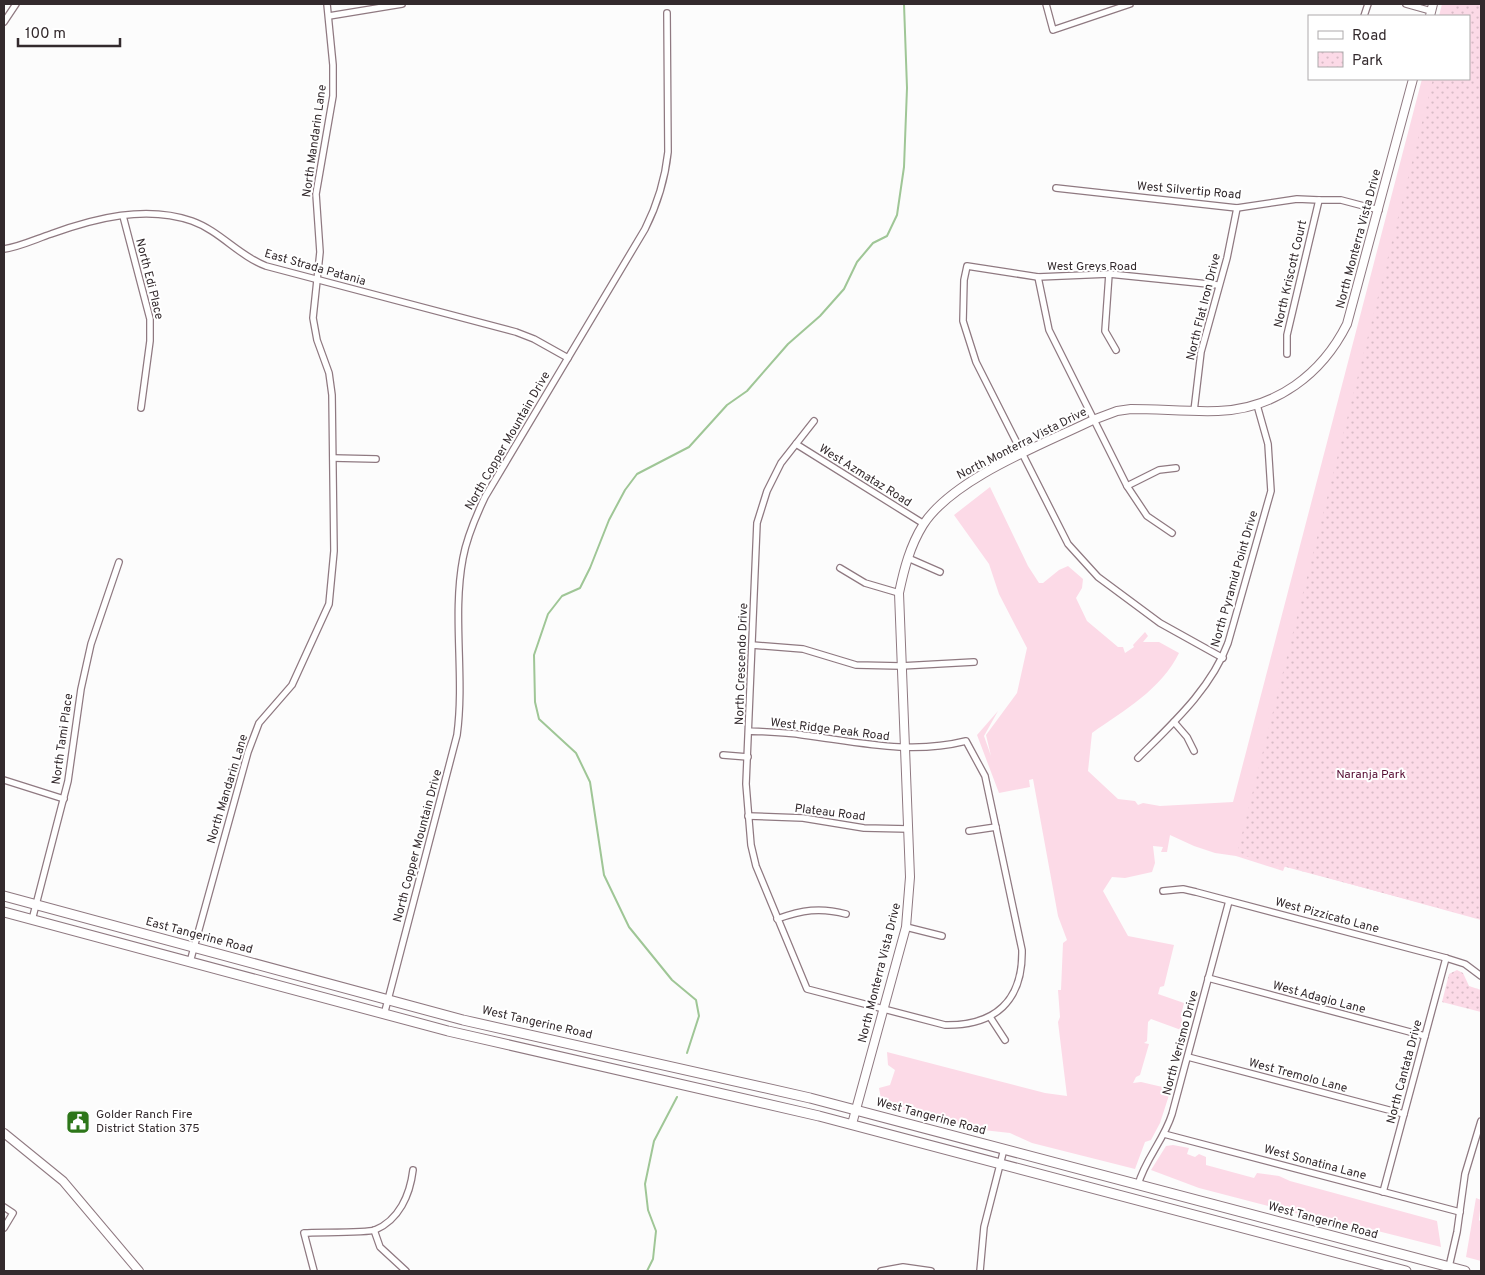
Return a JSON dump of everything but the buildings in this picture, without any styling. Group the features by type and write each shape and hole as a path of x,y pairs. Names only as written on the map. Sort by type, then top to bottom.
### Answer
{"main road":[{"name":"East Tangerine Road","path":"4,896 388,1000"},
{"path":"4,912 384,1015 488,1041 747,1098 852,1124 1406,1271"},
{"name":"West Tangerine Road","path":"388,1000 472,1022 742,1081 1004,1149 1448,1269 1465,1271"}],"street":[{"path":"4,22 16,4"},
{"name":"North Mandarin Lane","path":"190,962 241,773 259,723 292,685 329,604 334,551 331,385 313,324 320,240 316,194 333,96 333,65 327,4"},
{"path":"328,16 402,4"},
{"path":"1046,4 1053,30 1130,4"},
{"path":"1406,4 1431,10"},
{"name":"North Copper Mountain Drive","path":"384,1015 457,735 460,588 465,547 486,497 644,230 660,194 668,152 667,13"},
{"name":"North Monterra Vista Drive","path":"852,1124 906,927 910,885 909,829 901,666 900,593 908,558 924,524 960,488 1093,420 1117,411 1131,409 1228,410 1257,405 1305,379 1328,355 1339,338 1353,305 1413,80"},
{"name":"West Silvertip Road","path":"1056,188 1237,208 1296,200 1341,200 1379,210"},
{"name":"North Kriscott Court","path":"1287,354 1287,335 1319,200"},
{"name":"North Flat Iron Drive","path":"1194,411 1201,352 1227,258 1237,208"},
{"name":"East Strada Patania","path":"4,249 77,225 123,216 153,214 190,221 206,227 260,264 317,281 516,332 534,339 568,358"},
{"name":"North Edi Place","path":"123,216 150,319 150,341 141,408"},
{"name":"West Greys Road","path":"1024,454 976,362 963,321 964,280 967,266 1038,277 1108,274 1218,285"},
{"path":"1108,274 1105,332 1116,350"},
{"path":"1038,277 1049,330 1127,486 1147,516 1172,532"},
{"name":"North Pyramid Point Drive","path":"1138,758 1174,722 1209,682 1223,658 1271,491 1268,444 1257,405"},
{"name":"North Crescendo Drive","path":"814,420 781,463 767,491 757,523 748,757 748,816 751,845 756,866 807,989 883,1010"},
{"name":"West Azmataz Road","path":"796,444 924,524"},
{"path":"1024,454 1068,544 1098,577 1160,623 1223,658"},
{"path":"333,458 376,458"},
{"path":"1127,486 1159,470 1176,468"},
{"path":"908,558 940,572"},
{"name":"North Tami Place","path":"32,920 71,768 83,677 101,610 119,562"},
{"path":"840,568 865,583 900,593"},
{"path":"752,645 803,649 856,665 901,666 974,662"},
{"path":"1174,722 1187,737 1194,750"},
{"name":"West Ridge Peak Road","path":"749,731 801,734 863,745 906,748 949,746 966,742 985,776 996,827"},
{"path":"723,755 748,757"},
{"path":"4,780 64,800"},
{"name":"Plateau Road","path":"748,816 803,818 864,828 909,829"},
{"path":"883,1010 945,1025 971,1024 990,1017 1010,998 1020,976 1022,950 996,827 969,830"},
{"name":"West Pizzicato Lane","path":"1162,891 1183,889 1446,958 1465,964 1481,976"},
{"name":"North Verismo Drive","path":"1138,1185 1144,1166 1164,1134 1172,1114 1229,901"},
{"path":"777,919 800,911 817,909 846,914"},
{"path":"906,927 942,936"},
{"name":"North Cantata Drive","path":"1384,1192 1446,958"},
{"name":"West Adagio Lane","path":"1208,978 1425,1036"},
{"path":"990,1017 1005,1040"},
{"name":"West Tremolo Lane","path":"1188,1057 1404,1114"},
{"path":"1448,1269 1460,1212 1465,1174 1481,1121"},
{"path":"4,1133 63,1181 140,1271"},
{"name":"West Sonatina Lane","path":"1164,1134 1460,1212"},
{"path":"980,1271 984,1227 1004,1149"},
{"path":"314,1271 304,1233 374,1230 397,1214 411,1189 413,1170"},
{"path":"4,1207 13,1213 4,1228"},
{"path":"374,1230 380,1247 406,1271"},
{"path":"881,1271 903,1267 931,1271"}],"green space":[{"path":"1442,4 1481,4 1481,920 1285,866 1283,871 1236,856 1215,853 1170,835 1167,852 1161,852 1163,847 1153,846 1155,863 1152,872 1125,878 1112,877 1103,891 1128,936 1174,945 1164,986 1160,987 1158,994 1184,1003 1181,1015 1183,1026 1181,1030 1151,1019 1148,1022 1147,1041 1144,1043 1149,1044 1140,1075 1136,1077 1133,1083 1141,1082 1171,1089 1160,1123 1151,1140 1145,1142 1135,1169 1032,1143 1010,1133 983,1130 882,1104 879,1088 890,1085 895,1070 888,1065 887,1052 1045,1093 1067,1096 1058,1022 1060,1017 1058,990 1061,990 1063,943 1067,940 1058,916 1033,779 1029,780 1030,787 999,793 977,735 998,711 984,736 991,756 986,735 1017,693 1027,648 999,594 989,564 954,515 990,487 1028,566 1039,583 1043,583 1059,570 1068,566 1083,579 1082,588 1076,598 1087,621 1118,647 1123,647 1125,653 1134,647 1133,645 1145,632 1148,636 1143,642 1159,642 1179,653 1163,678 1129,708 1092,733 1088,771 1118,799 1135,801 1138,805 1143,803 1160,806 1233,802 1422,80 1470,80 1470,15 1439,15"},
{"name":"Naranja Park","path":"1452,4 1481,4 1481,919 1237,854 1433,80 1470,80 1470,15 1449,15"},
{"path":"1457,970 1463,973 1469,986 1481,990 1481,1012 1442,1002 1449,974"},
{"path":"1173,1145 1189,1148 1187,1154 1195,1157 1199,1154 1206,1157 1206,1165 1254,1178 1257,1173 1279,1176 1290,1181 1437,1221 1441,1247 1350,1224 1349,1227 1199,1188 1151,1170 1166,1146"},
{"path":"1476,1198 1481,1200 1479,1220 1481,1222 1481,1261 1466,1257"}],"waterway":[{"path":"687,1053 699,1016 696,1000 672,980 629,927 604,875 590,782 576,753 539,719 535,702 534,655 548,614 562,596 580,588 609,520 625,490 637,474 689,447 727,405 747,391 788,344 820,316 844,289 857,262 873,243 887,236 897,215 904,167 907,88 904,4"},
{"path":"647,1271 653,1259 656,1231 648,1210 645,1184 654,1141 677,1097"}],"place":[{"name":"Golder Ranch Fire District Station 375","path":"78,1122"}]}
